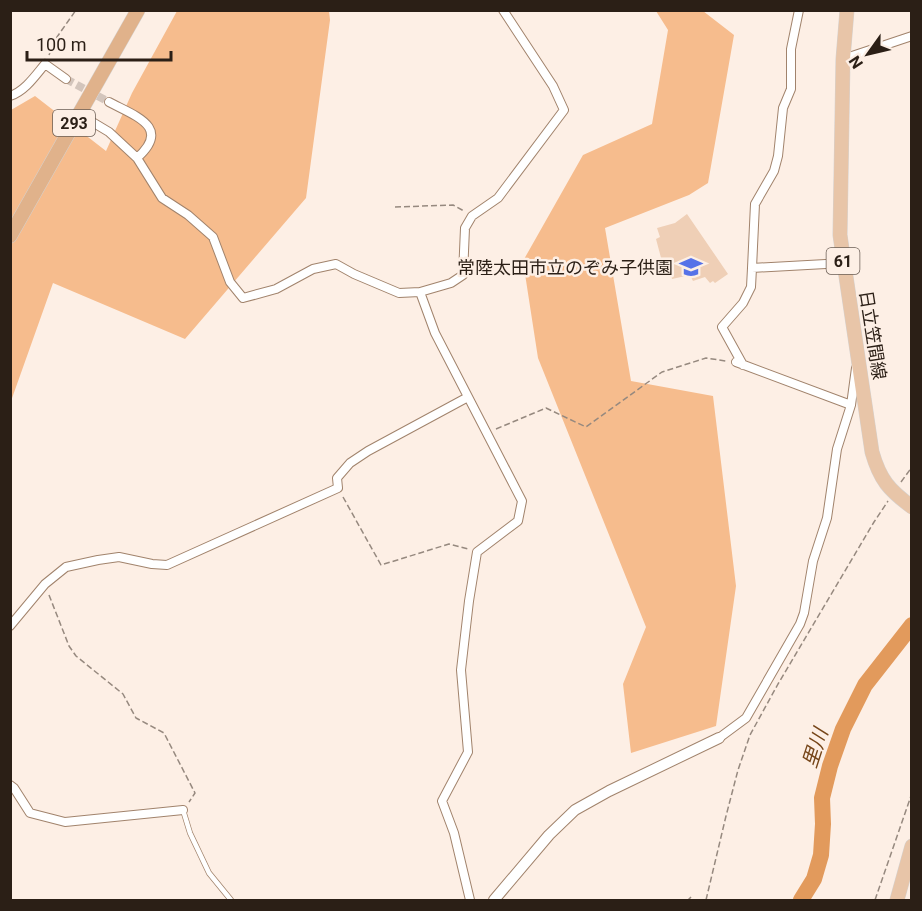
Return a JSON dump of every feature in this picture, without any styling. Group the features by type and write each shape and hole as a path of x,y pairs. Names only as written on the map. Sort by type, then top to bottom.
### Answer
{"highway":[{"name":"293","path":"10,236 138,10"}],"main road":[{"name":"日立笠間線","path":"847,10 843,59 840,234 872,452 876,469 882,480 902,499"},
{"path":"897,900 912,846"}],"street":[{"path":"79,114 109,132 137,158 162,198 188,215 213,237 230,282 243,298 276,289 313,269 336,264 399,293 420,292 451,283 463,275 465,228 472,216 498,198 564,110 553,86 503,10"},
{"path":"799,10 791,49 792,89 783,108 778,156 774,171 754,204 751,287 743,303 722,327 739,364 867,416"},
{"path":"843,59 912,36"},
{"path":"10,96 14,96 23,89 45,64 66,79"},
{"path":"109,102 141,119 152,134 151,142 137,158"},
{"path":"752,268 844,263"},
{"path":"420,292 435,333 522,501 518,520 477,552 469,601 461,670 468,752 442,801 454,833 468,900"},
{"path":"494,900 549,835 575,810 719,738 746,718 800,624 804,613 813,561 827,518 837,449 850,409 858,352"},
{"path":"10,626 45,584 66,567 119,557 168,565 338,488 337,478 350,464 368,451 468,397"},
{"path":"10,785 30,813 65,822 183,810"}],"lane":[{"path":"183,810 190,833 208,873 231,900"}],"path":[{"path":"45,64 57,37 75,10"},
{"path":"395,207 453,205 472,216"},
{"path":"488,433 546,408 586,427 662,372 706,358 739,364"},
{"path":"706,900 738,770 750,735 874,522 902,499 912,467"},
{"path":"338,488 381,565 449,544 477,552"},
{"path":"45,584 69,646 76,656 123,694 136,718 164,732 195,793 183,810"},
{"path":"875,900 912,793"},
{"path":"688,900 691,897"}],"shaded area":[{"path":"177,11 329,11 330,20 306,198 185,339 53,283 11,401 11,110 35,96 106,151 132,93"},
{"path":"656,11 703,11 734,35 708,183 689,195 605,228 631,381 713,396 736,586 716,726 631,753 623,684 646,627 538,358 523,261 583,155 652,124 668,30"}],"building":[{"path":"687,214 728,274 715,283 713,281 710,283 705,277 693,281 690,275 672,279 669,267 664,269 656,239 660,237 657,228 675,223"}],"waterway":[{"name":"里川","path":"801,900 814,879 821,855 822,798 843,729 865,685 912,625"}],"tunnel":[{"path":"66,79 109,102"}],"place":[{"name":"常陸太田市立のぞみ子供園","path":"691,267"}]}
